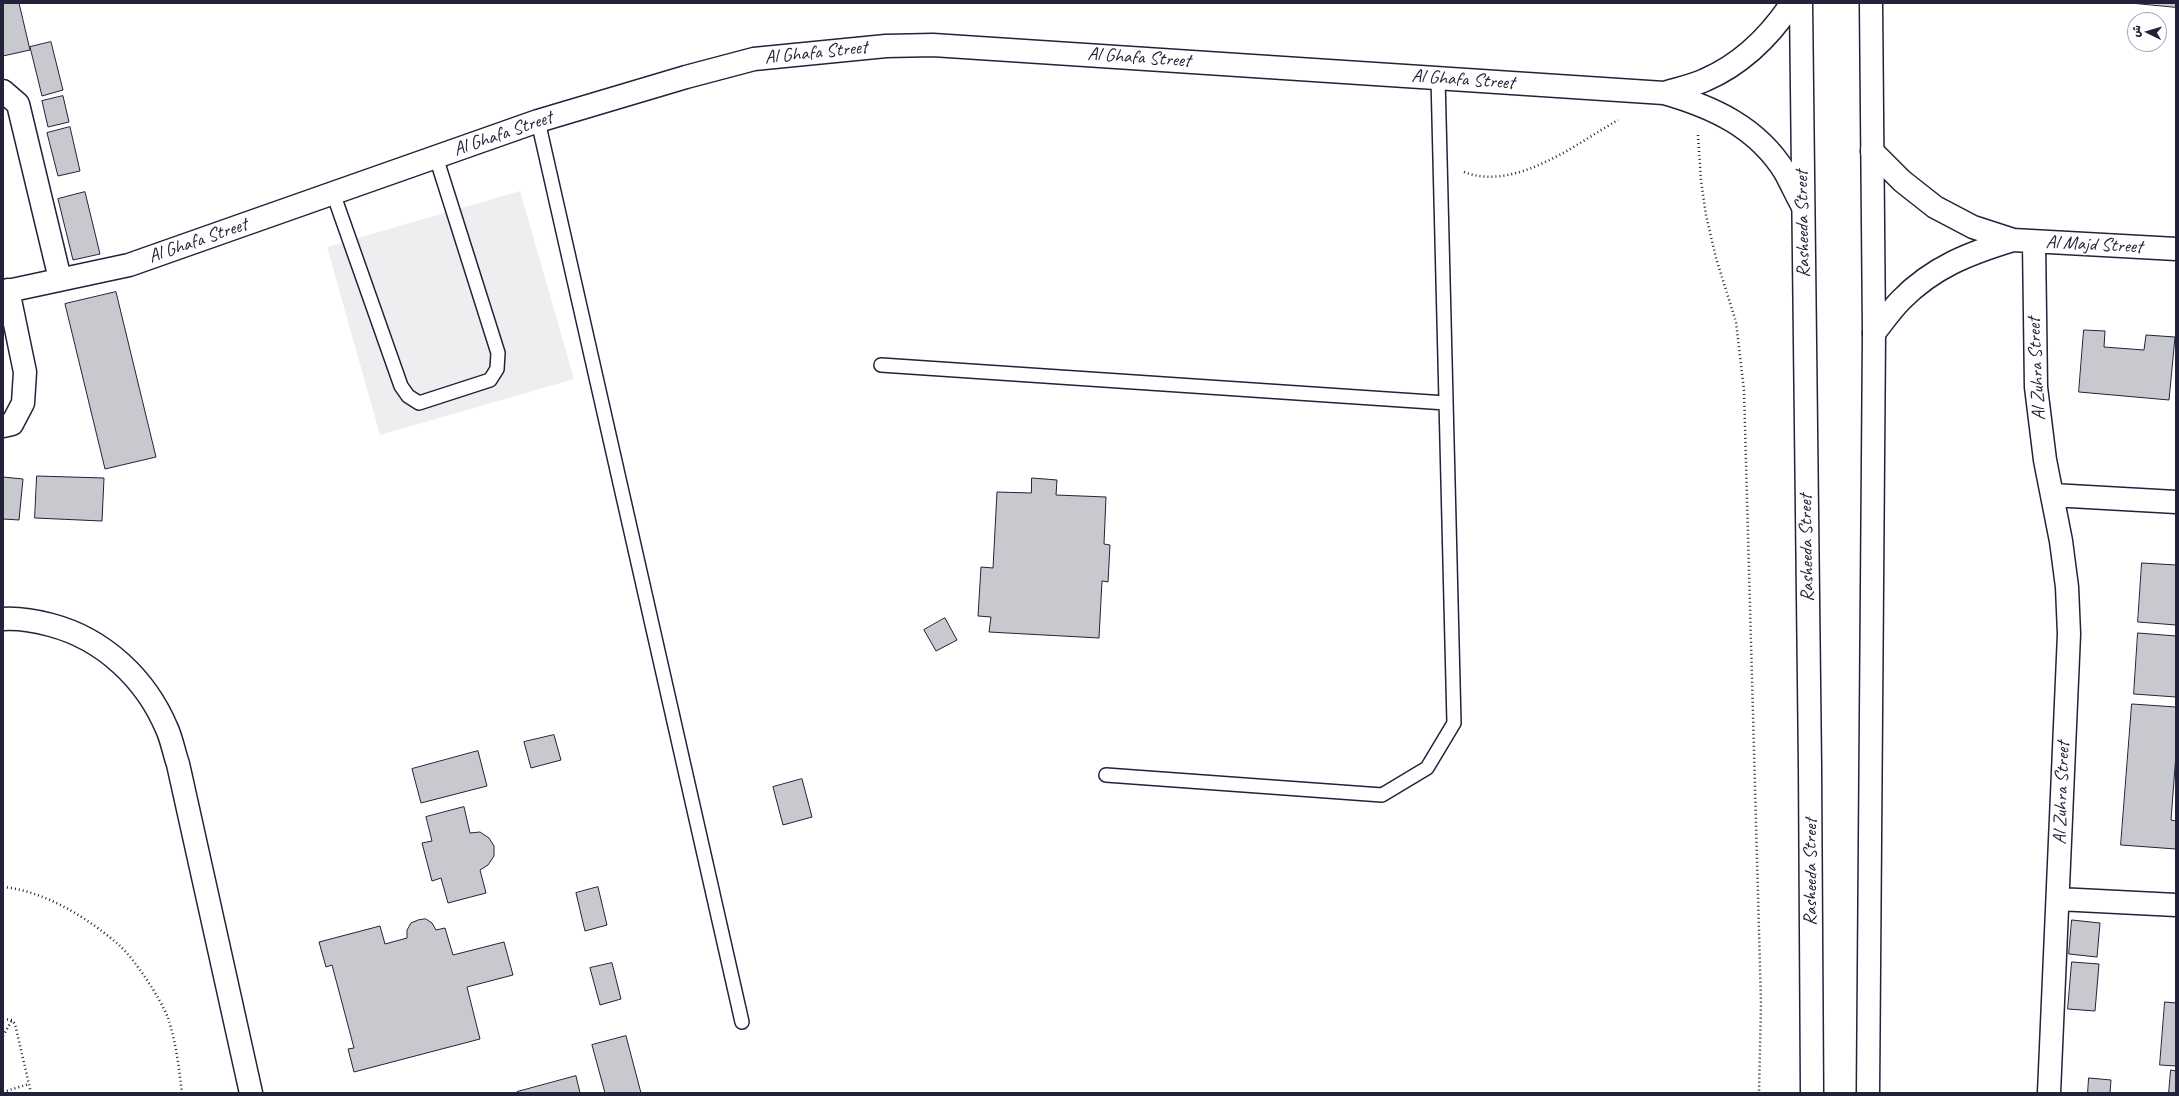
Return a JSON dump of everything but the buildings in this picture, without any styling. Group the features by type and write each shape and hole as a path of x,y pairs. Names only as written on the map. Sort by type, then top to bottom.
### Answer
{"street":[{"name":"Al Ghafa Street","path":"1664,94 1705,80 1744,58 1776,27 1792,3"},
{"name":"Rasheeda Street","path":"1800,3 1810,774 1812,1093"},
{"path":"1868,1093 1874,333 1870,3"},
{"name":"Al Ghafa Street","path":"6,291 128,265 538,121 754,59 886,46 933,45 1664,94 1698,102 1732,119 1760,143 1785,172 1802,205"},
{"path":"3,91 18,104 60,279"},
{"name":"Al Majd Street","path":"1872,151 1902,181 1935,207 1973,227 2023,241 2176,249"},
{"name":"Al Majd Street","path":"1874,333 1901,300 1934,273 1972,253 2023,241"},
{"name":"Al Zuhra Street","path":"2023,241 2039,424 2061,541 2066,587 2068,634 2049,1093"},
{"path":"3,426 12,424 24,403 25,372 6,291"},
{"path":"2052,495 2176,502"},
{"path":"3,619 36,621 65,629 91,641 116,658 137,679 154,703 168,730 178,764 251,1093"},
{"path":"2058,899 2176,905"}],"lane":[{"path":"1106,775 1382,795 1427,768 1454,723 1438,78"},
{"path":"538,121 742,1022"},
{"path":"333,193 401,386 408,396 419,403 490,380 497,369 498,353 436,157"},
{"path":"882,365 1446,402"}],"path":[{"path":"1698,102 1699,161 1706,215 1716,258 1736,322 1744,390 1761,1003 1759,1093"},
{"path":"1439,163 1471,175 1501,177 1540,166 1622,118"},
{"path":"3,887 15,888 43,897 79,916 120,945 147,981 167,1017 178,1061 182,1093"},
{"path":"3,1019 12,1020"},
{"path":"3,1036 12,1020"},
{"path":"12,1020 15,1024 31,1093"},
{"path":"3,1092 29,1084"}],"shaded area":[{"path":"520,191 574,379 380,435 327,247"}]}
